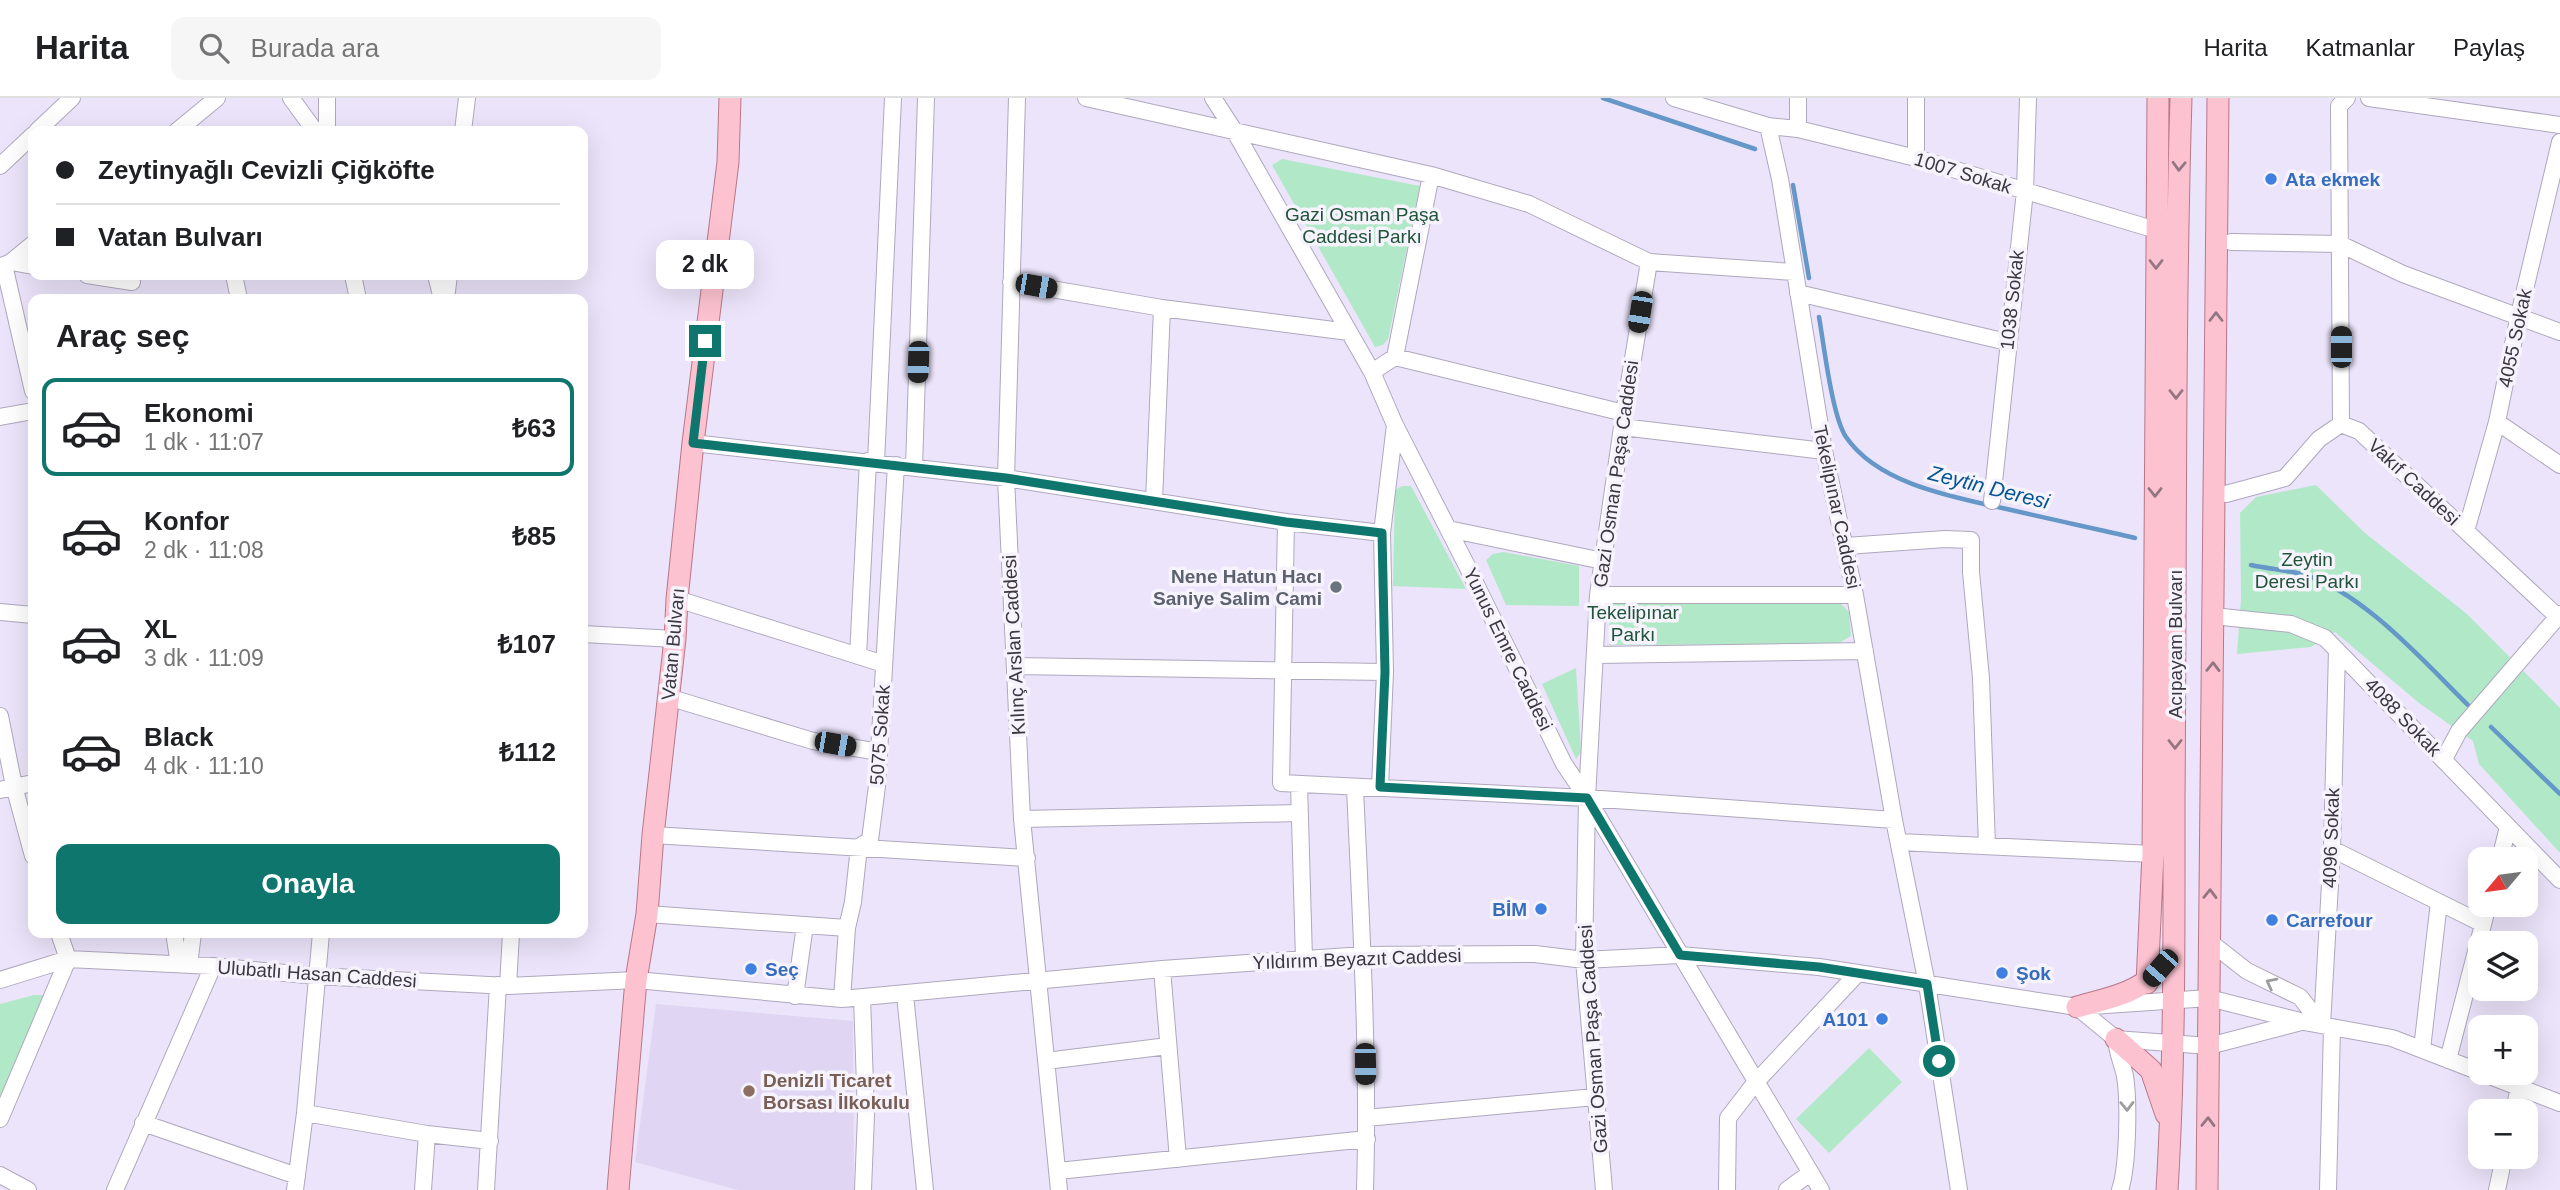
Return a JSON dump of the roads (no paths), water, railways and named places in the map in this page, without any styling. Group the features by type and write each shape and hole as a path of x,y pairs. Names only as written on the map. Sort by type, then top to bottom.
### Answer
{"main road":[{"name":"Vatan Bulvarı","path":"618,1190 636,980 648,914 653,835 693,443 727,162 730,98"},
{"path":"2147,984 2153,854 2158,98"},
{"name":"Acıpayam Bulvarı","path":"2168,1190 2174,952 2177,228 2181,98"},
{"name":"Acıpayam Bulvarı","path":"2207,1190 2218,98"},
{"path":"2077,1007 2147,984 2174,952"},
{"path":"2116,1039 2151,1070 2171,1128 2160,1190"}],"street":[{"path":"42,126 72,98"},
{"path":"183,126 217,98"},
{"path":"291,98 311,126"},
{"path":"327,98 327,126"},
{"path":"464,126 467,98"},
{"path":"858,656 893,98"},
{"path":"914,467 926,98"},
{"name":"Kılınç Arslan Caddesi","path":"1017,98 1006,478 1022,818 1059,1190"},
{"path":"1086,98 1431,175 1529,204 1649,262 1794,272"},
{"name":"Yunus Emre Caddesi","path":"1213,98 1372,372 1395,425 1564,764 1587,798 1821,1190"},
{"path":"1674,98 1768,126"},
{"path":"1798,98 1798,129"},
{"path":"1916,98 1916,158"},
{"name":"1038 Sokak","path":"1992,501 2025,191 2028,98"},
{"path":"2369,98 2560,125"},
{"path":"2216,494 2226,494 2285,478 2319,439 2341,424 2342,101"},
{"name":"1007 Sokak","path":"1768,126 1798,129 1916,158 2156,230"},
{"name":"Tekelipınar Caddesi","path":"1768,126 1780,178 1824,451 1856,595 1927,984 1959,1190"},
{"path":"0,166 28,140"},
{"name":"4055 Sokak","path":"2466,531 2497,422 2519,315 2560,143"},
{"path":"1372,372 1395,356 1431,175"},
{"path":"2231,242 2340,244 2403,274 2560,332"},
{"path":"4,264 28,247"},
{"name":"Gazi Osman Paşa Caddesi","path":"1604,1190 1584,960 1587,798 1598,595 1649,262"},
{"path":"4,264 28,266"},
{"path":"4,264 28,369"},
{"path":"1011,282 1162,308 1349,332"},
{"path":"1798,293 2007,342"},
{"path":"1154,501 1162,308"},
{"path":"1395,356 1623,420 1824,451"},
{"path":"0,417 28,412"},
{"path":"2497,422 2560,465"},
{"name":"Vakıf Caddesi","path":"2341,424 2359,430 2559,617"},
{"path":"1380,787 1385,672 1382,533 1395,425"},
{"path":"693,443 1006,478 1286,522 1382,533"},
{"name":"5075 Sokak","path":"842,999 847,928 853,902 859,847 870,840 879,752 896,465"},
{"path":"1286,522 1281,783 1587,798 1895,820"},
{"path":"1448,529 1603,561"},
{"path":"1846,547 1945,539 1971,540 1971,572 1981,678 1987,846"},
{"path":"1598,595 1856,595"},
{"path":"677,599 884,664"},
{"path":"0,612 28,615"},
{"name":"4088 Sokak","path":"2213,616 2291,624 2325,638 2560,880"},
{"path":"2444,759 2459,731 2559,617"},
{"path":"588,634 675,639"},
{"name":"4096 Sokak","path":"2328,1190 2327,1026 2337,650"},
{"path":"1595,655 1865,651"},
{"path":"1015,666 1385,672"},
{"path":"668,697 813,741 879,752"},
{"path":"0,716 7,788 28,843"},
{"path":"7,788 28,784"},
{"path":"1299,784 1304,959"},
{"path":"1355,788 1363,955 1367,1139 1365,1190"},
{"path":"1022,818 1299,813"},
{"path":"2503,847 2508,827"},
{"path":"653,835 1027,858"},
{"path":"1899,842 2153,854"},
{"path":"2332,849 2483,924"},
{"path":"2422,1049 2439,902"},
{"path":"648,914 847,928"},
{"path":"2448,1059 2485,917"},
{"path":"795,996 805,926"},
{"path":"0,1119 68,959 61,938"},
{"path":"176,938 184,964"},
{"path":"184,964 192,938"},
{"path":"144,1123 296,1183 320,938"},
{"path":"486,1190 503,986 510,938"},
{"path":"2210,942 2247,971 2300,998 2327,1026"},
{"name":"Yıldırım Beyazıt Caddesi","path":"636,980 842,999 1162,969 1363,955 1535,954 1584,960 1680,955 1819,967 2077,1007 2209,998 2304,1022 2392,1038 2468,1067"},
{"name":"Ulubatlı Hasan Caddesi","path":"0,980 68,959 184,964 316,976 503,986 636,980"},
{"path":"114,1190 213,966"},
{"path":"1162,969 1178,1159"},
{"path":"1727,1190 1728,1118 1755,1083 1857,973"},
{"path":"905,995 925,1190"},
{"path":"862,997 866,1115 863,1190"},
{"path":"2077,1007 2116,1039 2209,1046 2304,1022"},
{"path":"2116,1039 2128,1104 2120,1190"},
{"path":"1046,1061 1168,1045"},
{"name":"Yıldırım Beyazıt Caddesi","path":"2514,1085 2560,1103"},
{"path":"2516,1099 2519,1087"},
{"path":"1366,1118 1595,1097"},
{"path":"304,1113 427,1134 490,1141"},
{"path":"424,1190 427,1134"},
{"path":"1058,1171 1367,1139"},
{"path":"2497,1190 2501,1169"},
{"path":"1787,1190 1810,1173"},
{"path":"0,1175 28,1190"}],"waterway":[{"name":"Zeytin Deresi","path":"1603,98 1755,149"},
{"name":"Zeytin Deresi","path":"1793,185 1809,278"},
{"name":"Zeytin Deresi","path":"1819,317 1841,427 1861,454 1880,468 1902,480 1950,496 2135,538"},
{"name":"Zeytin Deresi","path":"2251,565 2305,575 2349,597 2393,631 2469,706"},
{"name":"Zeytin Deresi","path":"2491,727 2560,794"}],"place":[{"name":"Ata ekmek","path":"2271,179"},
{"name":"Nene Hatun Hacı Saniye Salim Cami","path":"1336,587"},
{"name":"BİM","path":"1541,909"},
{"name":"Carrefour","path":"2272,920"},
{"name":"Seç","path":"751,969"},
{"name":"Şok","path":"2002,973"},
{"name":"A101","path":"1882,1019"},
{"name":"Denizli Ticaret Borsası İlkokulu","path":"749,1091"}],"park label":[{"name":"Gazi Osman Paşa Caddesi Parkı","path":"1362,225"},
{"name":"Zeytin Deresi Parkı","path":"2307,570"},
{"name":"Tekelipınar Parkı","path":"1633,623"}]}
